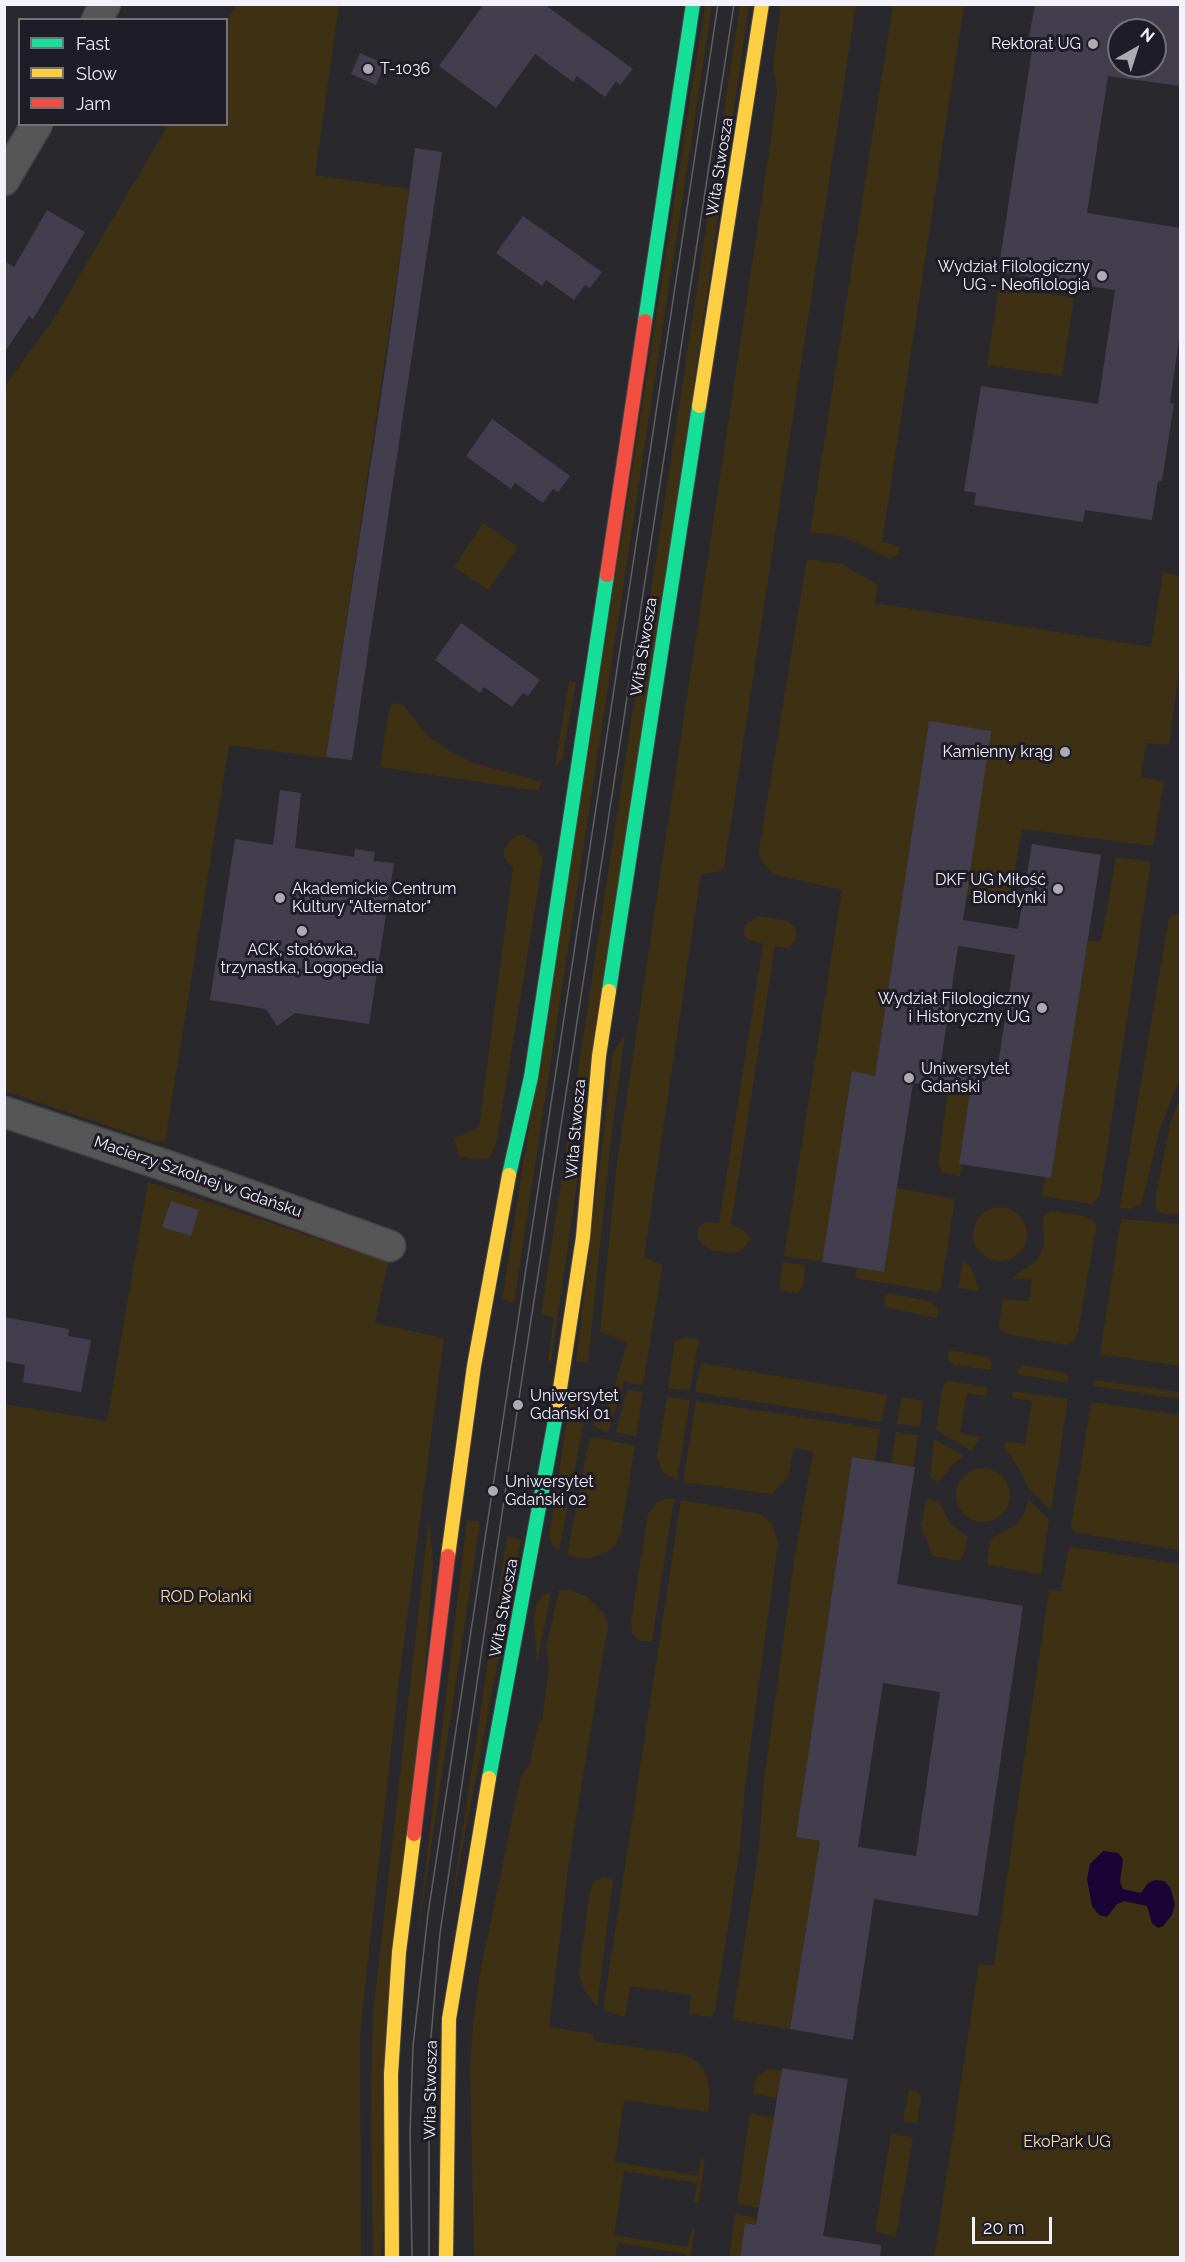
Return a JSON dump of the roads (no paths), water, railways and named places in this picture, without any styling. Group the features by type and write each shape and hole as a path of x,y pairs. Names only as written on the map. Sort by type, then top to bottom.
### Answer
{"street":[{"path":"98,18 105,4"},
{"path":"392,2258 391,2074 399,1952 447,1565 474,1366 504,1197 531,1077 693,4"},
{"name":"Wita Stwosza","path":"446,2258 449,2019 474,1861 566,1358 584,1237 601,1045 642,766 762,4"},
{"path":"4,180 36,126"},
{"name":"Macierzy Szkolnej w Gdańsku","path":"4,1112 179,1170 390,1246"}],"tram line":[{"path":"412,2258 410,2134 413,2046 428,1914 718,4"},
{"path":"429,2258 429,2060 440,1933 521,1385 734,4"}],"place":[{"name":"Rektorat UG","path":"1093,44"},
{"name":"T-1036","path":"368,69"},
{"name":"Wydział Filologiczny UG - Neofilologia","path":"1102,276"},
{"name":"Kamienny krąg","path":"1065,752"},
{"name":"DKF UG Miłość Blondynki","path":"1058,889"},
{"name":"Akademickie Centrum Kultury \"Alternator\"","path":"280,898"},
{"name":"ACK, stołówka, trzynastka, Logopedia","path":"302,931"},
{"name":"Wydział Filologiczny i Historyczny UG","path":"1042,1008"},
{"name":"Uniwersytet Gdański","path":"909,1078"},
{"name":"Uniwersytet Gdański 01","path":"518,1405"},
{"name":"Uniwersytet Gdański 02","path":"493,1491"}],"park label":[{"name":"ROD Polanki","path":"206,1597"},
{"name":"EkoPark UG","path":"1067,2142"}]}
